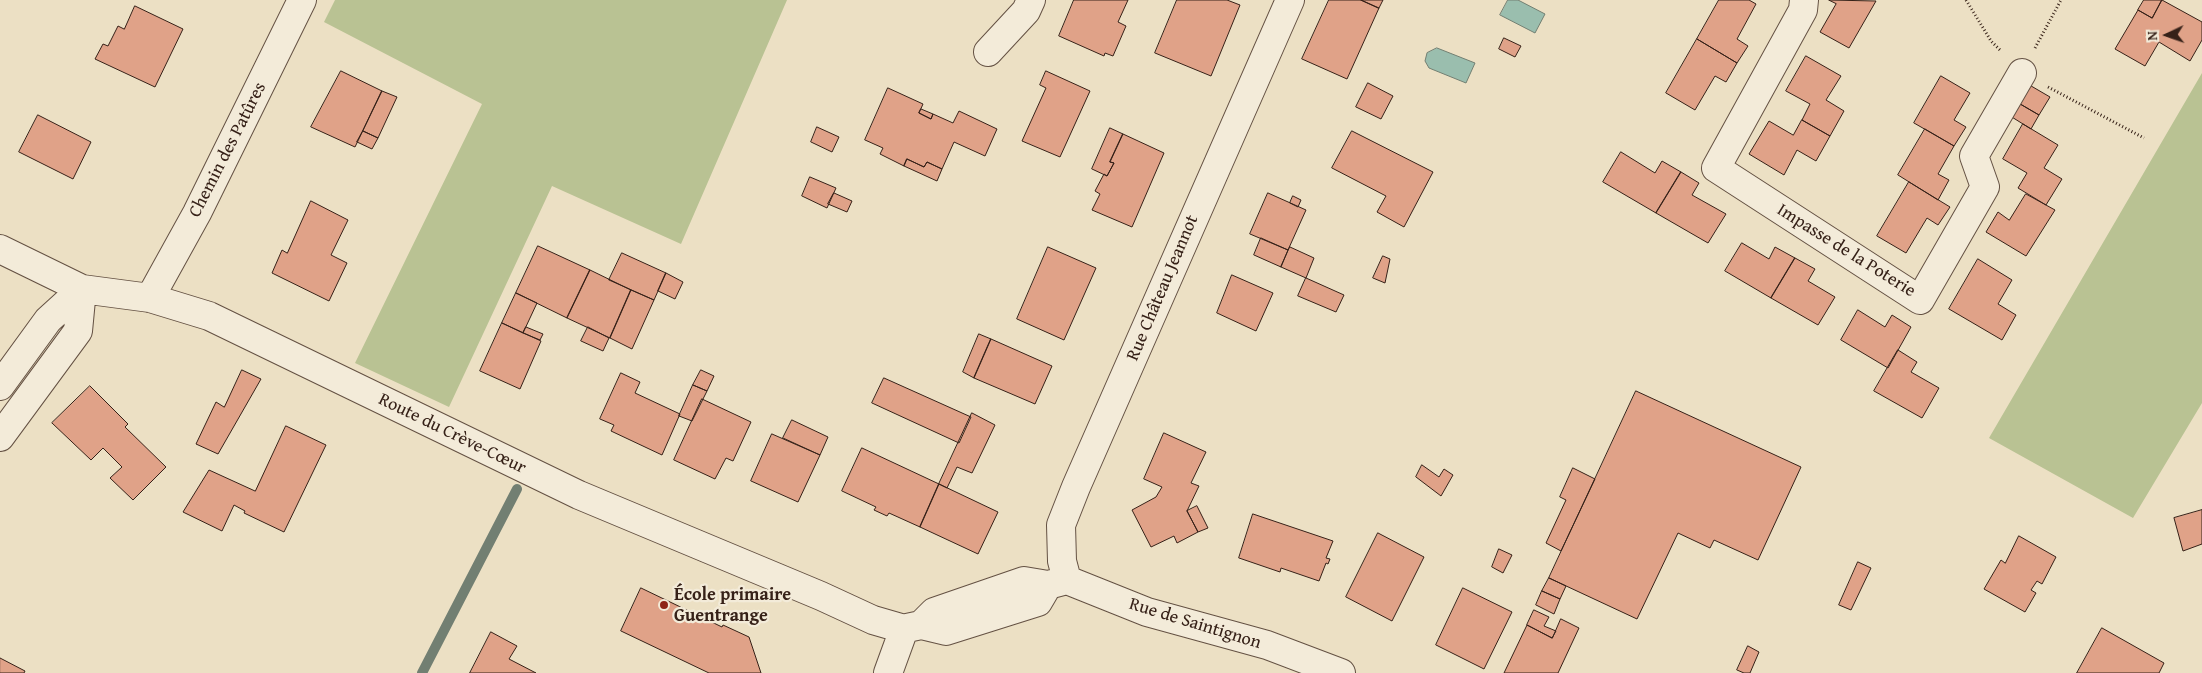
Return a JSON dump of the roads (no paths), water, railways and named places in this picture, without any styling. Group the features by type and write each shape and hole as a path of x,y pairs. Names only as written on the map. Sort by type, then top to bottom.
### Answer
{"street":[{"name":"Chemin des Patûres","path":"150,298 197,213 302,0"},
{"path":"988,52 1026,12 1031,0"},
{"name":"Rue Château Jeannot","path":"1058,583 1062,561 1061,525 1290,0"},
{"name":"Impasse de la Poterie","path":"1804,0 1803,10 1716,168 1920,300 1985,187 1974,156 2022,73"},
{"name":"Route du Crève-Cœur","path":"0,249 82,289 150,298 209,316 579,495 873,620 912,627"},
{"path":"0,386 48,320 82,289"},
{"path":"0,437 78,332 82,289"},
{"name":"Rue de Saintignon","path":"912,627 934,612 1024,581 1058,583 1146,612 1266,645 1341,673"},
{"path":"888,673 912,627"}],"waterway":[{"path":"422,673 517,489"}],"place":[{"name":"École primaire Guentrange","path":"664,605"}]}
